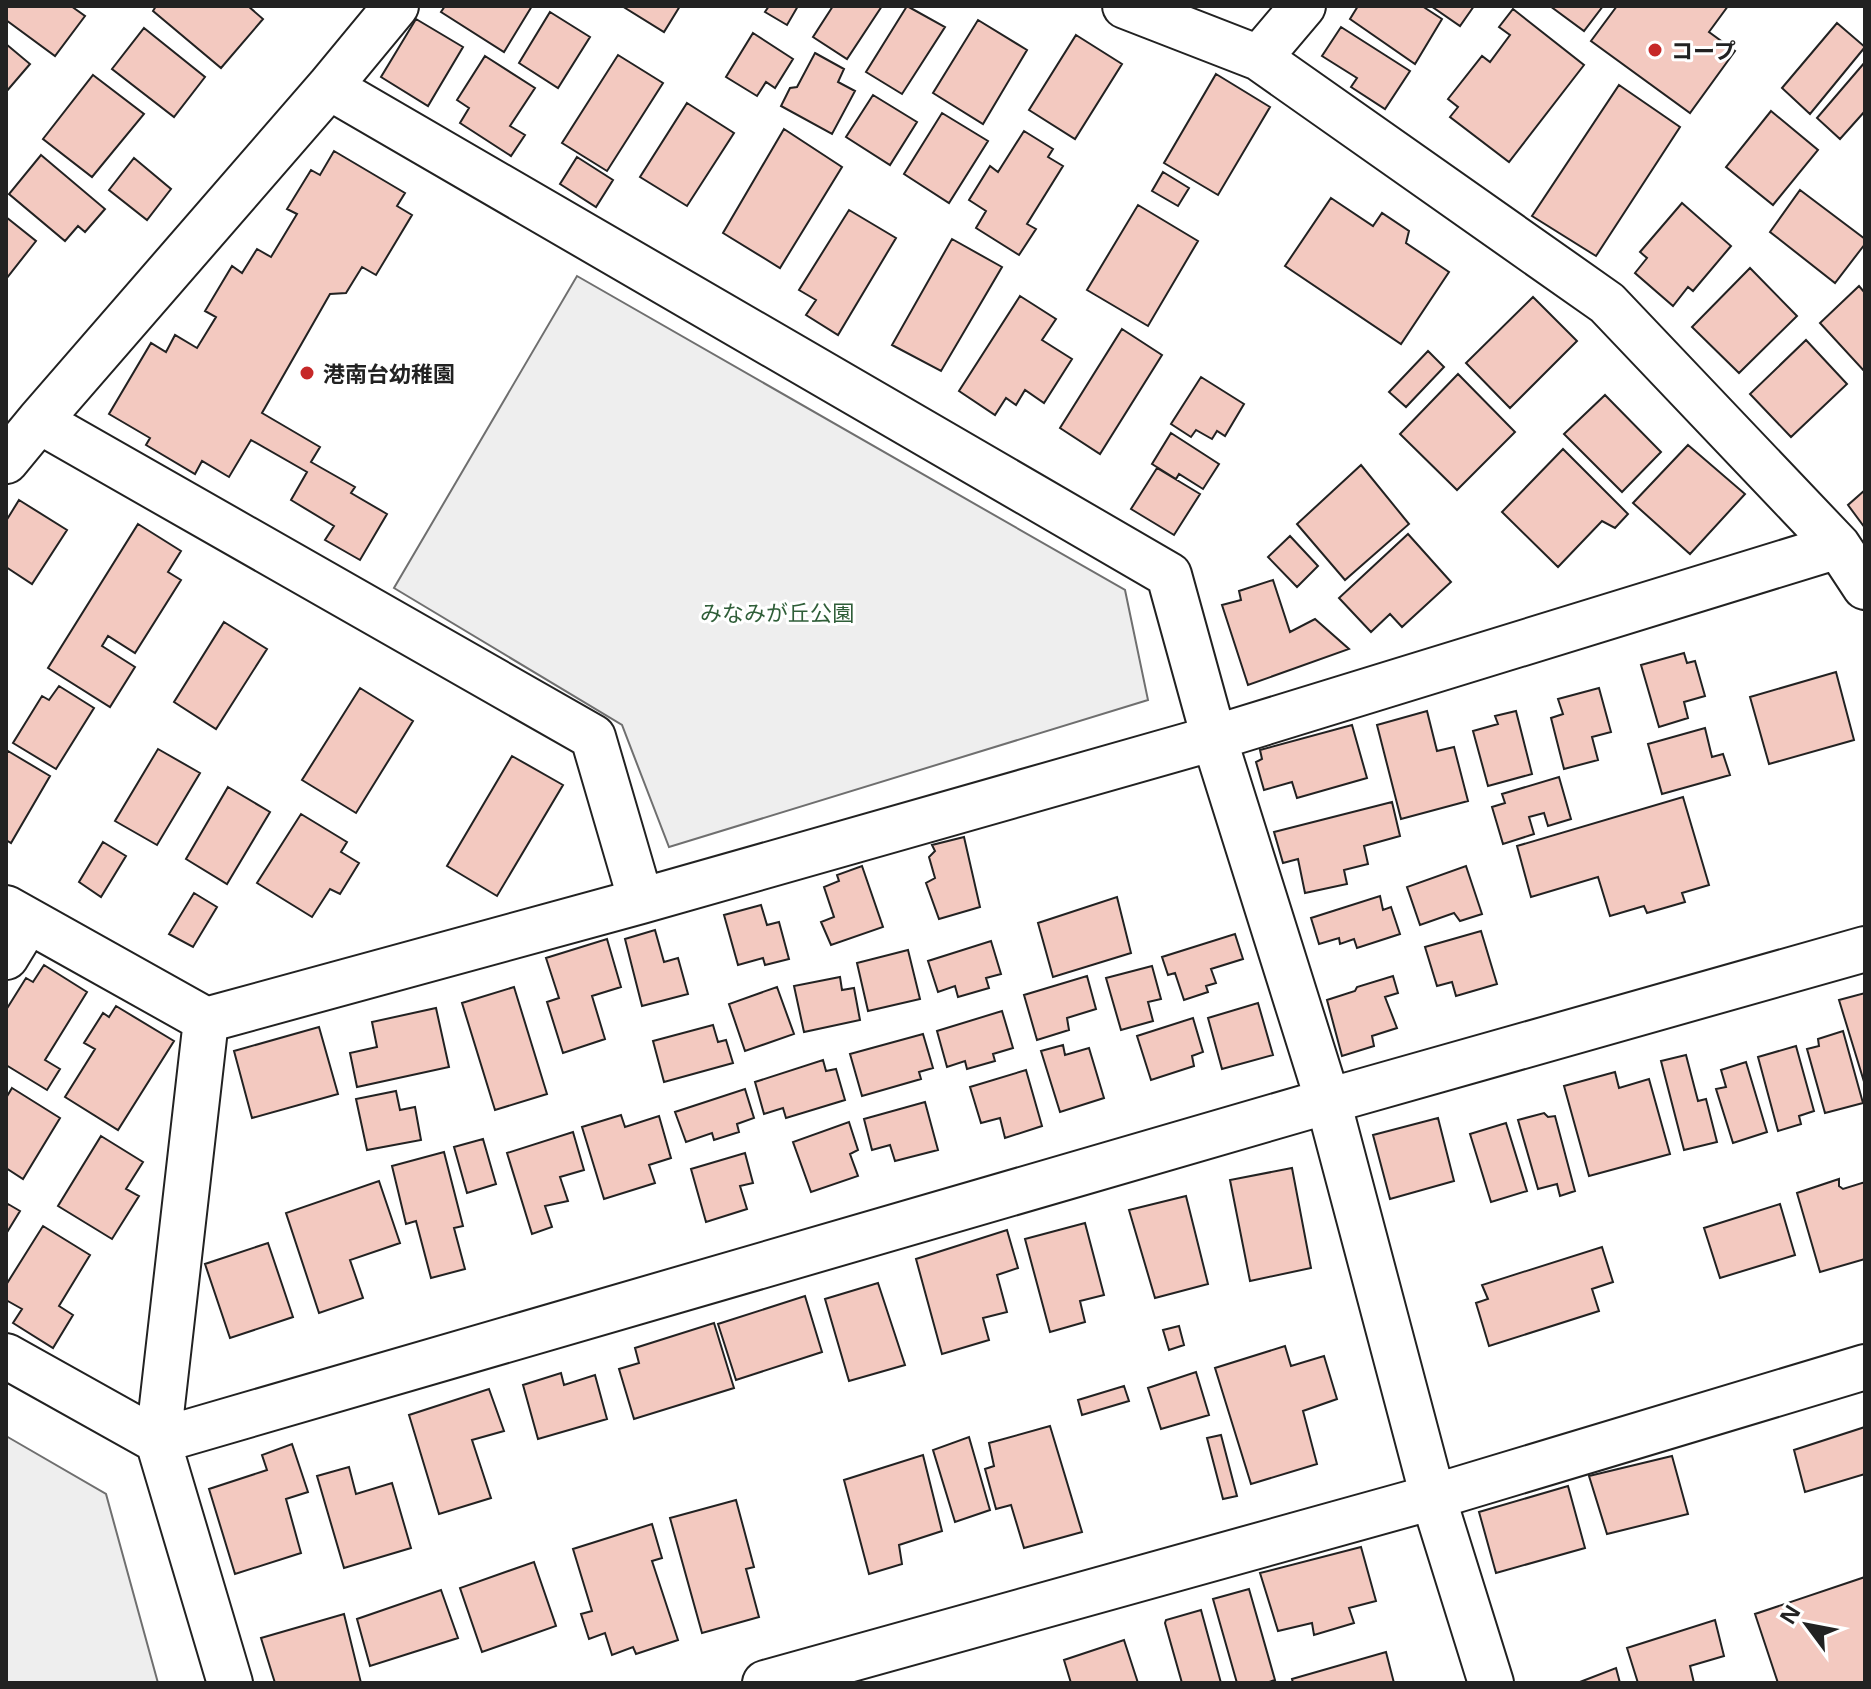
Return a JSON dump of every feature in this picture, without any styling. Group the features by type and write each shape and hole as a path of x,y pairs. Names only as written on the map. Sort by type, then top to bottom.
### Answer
{"street":[{"path":"6,461 396,6"},
{"path":"1125,6 1259,58 1607,303 1838,546 1865,587"},
{"path":"1259,58 1303,6"},
{"path":"329,87 1169,575 1214,738 1328,1101 1433,1497 1491,1683"},
{"path":"39,421 593,737 641,901"},
{"path":"13,928 206,1020 641,901 1214,738 1838,546"},
{"path":"6,1356 158,1441 1328,1101 1865,949"},
{"path":"206,1020 158,1441 230,1683"},
{"path":"765,1683 1433,1497 1865,1367"}],"green space":[{"name":"みなみが丘公園","path":"577,276 1125,590 1148,700 669,847 622,725 394,588"},
{"path":"6,1436 106,1494 158,1683 6,1683"}],"building":[{"path":"6,6 71,6 85,16 55,56 6,20"},
{"path":"156,6 248,6 263,19 221,68 153,11"},
{"path":"445,6 532,6 504,52 441,12"},
{"path":"622,6 680,6 664,32"},
{"path":"769,6 798,6 787,25 765,12"},
{"path":"833,6 882,6 847,59 813,37"},
{"path":"907,6 945,27 902,94 866,72"},
{"path":"1358,6 1422,6 1442,19 1415,64 1350,19"},
{"path":"1431,6 1474,6 1460,26"},
{"path":"1550,6 1603,6 1584,31"},
{"path":"1617,6 1728,6 1709,32 1735,51 1690,113 1591,41"},
{"path":"1513,9 1584,65 1509,162 1450,117 1458,107 1448,99 1482,56 1490,62 1510,35 1499,27"},
{"path":"550,12 590,37 558,88 519,63"},
{"path":"416,19 463,47 428,106 381,77"},
{"path":"978,20 1027,50 983,124 933,93"},
{"path":"1837,23 1865,47 1810,114 1782,88"},
{"path":"1341,27 1410,71 1385,109 1351,87 1357,78 1322,56"},
{"path":"144,28 205,77 174,117 112,69"},
{"path":"753,33 793,59 775,88 766,82 757,96 726,77"},
{"path":"1076,35 1122,64 1075,139 1029,110"},
{"path":"6,44 30,64 6,92"},
{"path":"815,53 844,69 838,82 855,91 832,134 781,106 790,88 797,87"},
{"path":"618,55 663,83 607,171 562,143"},
{"path":"485,56 535,88 510,126 525,135 511,156 460,123 469,108 457,100"},
{"path":"1865,62 1865,111 1840,139 1817,118"},
{"path":"1216,74 1270,107 1218,195 1164,163"},
{"path":"93,75 144,114 92,177 43,139"},
{"path":"1619,85 1680,127 1596,256 1532,216"},
{"path":"873,95 917,122 890,165 846,137"},
{"path":"687,103 734,133 687,206 640,177"},
{"path":"1771,111 1818,150 1773,205 1726,167"},
{"path":"942,113 988,141 949,203 904,174"},
{"path":"784,129 842,167 780,268 723,233"},
{"path":"1024,131 1053,149 1048,157 1063,166 1027,224 1036,229 1019,255 976,228 986,211 969,200 990,166 998,172"},
{"path":"334,151 405,193 397,206 412,215 376,275 362,267 346,293 330,294 262,413 320,447 311,462 355,487 351,493 387,514 360,560 325,540 334,526 291,500 307,472 251,440 229,477 202,461 195,474 146,445 150,438 109,414 151,343 166,352 175,335 197,348 216,317 205,311 232,266 242,273 257,249 271,257 297,214 287,209 311,170 320,175"},
{"path":"41,155 105,209 85,232 78,226 65,241 9,194"},
{"path":"577,157 613,180 596,207 560,184"},
{"path":"134,158 171,189 147,220 109,190"},
{"path":"1163,172 1189,188 1178,206 1152,191"},
{"path":"1800,190 1865,239 1865,244 1835,283 1770,232"},
{"path":"1331,198 1373,226 1382,213 1409,231 1406,243 1449,272 1401,344 1285,266"},
{"path":"1682,203 1731,246 1693,291 1688,287 1673,306 1635,273 1647,258 1640,252"},
{"path":"1138,205 1198,241 1148,326 1087,290"},
{"path":"849,210 896,238 838,335 806,315 816,300 799,290"},
{"path":"6,217 36,241 6,279"},
{"path":"952,239 1002,267 941,371 892,345"},
{"path":"1750,268 1797,316 1739,373 1692,327"},
{"path":"1859,286 1865,293 1865,372 1820,323"},
{"path":"1020,296 1056,319 1042,340 1072,359 1044,403 1025,390 1016,405 1006,398 995,415 959,391"},
{"path":"1533,297 1577,341 1510,408 1466,363"},
{"path":"1122,329 1162,355 1100,454 1060,428"},
{"path":"1806,340 1847,384 1791,437 1750,394"},
{"path":"1428,351 1444,367 1406,407 1389,392"},
{"path":"1458,374 1515,432 1457,490 1400,434"},
{"path":"1201,377 1244,404 1225,436 1217,431 1212,439 1196,430 1191,437 1171,424"},
{"path":"1605,395 1661,452 1622,492 1564,434"},
{"path":"1171,433 1219,464 1203,489 1179,474 1176,479 1152,464"},
{"path":"1688,445 1745,494 1690,554 1633,503"},
{"path":"1563,449 1628,514 1615,528 1602,521 1558,567 1502,512"},
{"path":"1361,465 1409,524 1345,580 1297,524"},
{"path":"1157,468 1200,494 1174,535 1131,509"},
{"path":"1865,490 1865,528 1848,505"},
{"path":"19,500 67,530 32,584 6,567 6,521"},
{"path":"138,524 181,551 168,572 181,580 135,653 108,636 102,646 135,667 110,707 48,668"},
{"path":"1408,534 1451,582 1402,627 1390,614 1371,632 1339,598"},
{"path":"1290,536 1318,566 1297,587 1268,557"},
{"path":"1273,580 1290,632 1315,619 1349,649 1248,685 1222,605 1241,600 1239,591"},
{"path":"224,622 267,649 216,729 174,702"},
{"path":"1684,653 1687,663 1695,661 1705,696 1684,702 1688,718 1659,727 1641,665"},
{"path":"1836,672 1854,740 1769,764 1750,697"},
{"path":"59,686 94,708 56,769 13,743 42,696 49,700"},
{"path":"360,688 413,721 356,813 302,780"},
{"path":"1599,688 1611,732 1592,737 1598,760 1564,769 1551,718 1563,714 1558,699"},
{"path":"1427,711 1437,751 1454,747 1468,801 1401,819 1377,725"},
{"path":"1516,711 1532,774 1488,786 1473,731 1498,724 1495,716"},
{"path":"1352,725 1367,778 1297,798 1292,782 1264,790 1256,762 1262,759 1260,750"},
{"path":"1705,728 1712,757 1723,754 1730,775 1662,794 1648,744"},
{"path":"158,749 200,773 157,845 115,821"},
{"path":"8,751 50,776 11,843 6,840"},
{"path":"512,756 563,785 497,896 447,866"},
{"path":"1559,777 1571,819 1548,826 1544,813 1529,817 1534,834 1503,844 1492,807 1505,803 1502,794"},
{"path":"228,787 270,812 227,884 186,859"},
{"path":"1683,797 1709,885 1682,893 1685,902 1647,913 1644,906 1610,916 1598,877 1531,897 1517,846"},
{"path":"1392,802 1400,836 1364,846 1368,864 1344,870 1347,884 1305,893 1298,859 1283,863 1274,832"},
{"path":"301,814 347,842 341,852 359,863 340,894 330,889 312,917 257,883"},
{"path":"964,837 980,907 939,919 926,883 935,878 929,857 935,851 932,845"},
{"path":"103,842 126,856 101,897 79,882"},
{"path":"862,866 883,927 831,945 821,922 834,917 824,887 839,881 837,875"},
{"path":"1466,866 1482,914 1460,921 1454,913 1420,925 1407,887"},
{"path":"194,893 217,907 193,947 169,934"},
{"path":"1380,896 1383,910 1391,907 1400,934 1357,948 1354,939 1340,944 1339,938 1319,944 1311,918"},
{"path":"1117,897 1131,953 1053,977 1038,923"},
{"path":"761,905 767,925 779,922 789,959 765,965 763,958 738,965 724,915"},
{"path":"655,930 664,962 678,958 688,994 642,1006 625,939"},
{"path":"1481,931 1497,984 1456,996 1452,982 1437,986 1425,947"},
{"path":"1235,934 1243,959 1211,969 1216,983 1206,986 1208,992 1184,1000 1175,973 1168,975 1162,957"},
{"path":"607,939 621,987 592,996 605,1039 563,1053 547,1002 559,998 546,958"},
{"path":"991,941 1001,974 986,978 989,988 958,997 955,986 938,992 928,961"},
{"path":"908,950 920,999 868,1011 857,963"},
{"path":"44,965 87,992 45,1060 60,1069 47,1090 6,1065 6,1010 26,978 33,982"},
{"path":"1152,966 1161,999 1148,1002 1153,1021 1121,1030 1106,978"},
{"path":"1087,976 1096,1009 1067,1018 1069,1030 1037,1040 1024,995"},
{"path":"1393,976 1398,993 1385,997 1397,1028 1372,1036 1374,1046 1342,1056 1327,1000"},
{"path":"840,977 842,990 854,988 860,1020 804,1032 794,986"},
{"path":"514,987 547,1094 495,1110 462,1003"},
{"path":"777,987 794,1034 745,1051 729,1004"},
{"path":"1865,993 1865,1085 1839,1000"},
{"path":"1258,1003 1273,1055 1222,1069 1208,1018"},
{"path":"116,1006 174,1041 118,1130 65,1097 95,1049 84,1043 103,1013 109,1017"},
{"path":"436,1008 449,1067 357,1087 350,1053 377,1047 372,1022"},
{"path":"1002,1011 1013,1048 993,1054 995,1061 967,1069 965,1061 947,1067 937,1031"},
{"path":"1193,1018 1203,1052 1192,1056 1194,1066 1151,1080 1137,1036"},
{"path":"713,1025 718,1042 726,1040 733,1063 664,1082 653,1041"},
{"path":"319,1027 338,1094 252,1118 234,1051"},
{"path":"1843,1031 1863,1103 1825,1113 1807,1049 1819,1046 1818,1039"},
{"path":"923,1034 933,1068 919,1072 921,1079 862,1096 850,1054"},
{"path":"1063,1045 1065,1055 1089,1048 1104,1098 1060,1112 1041,1051"},
{"path":"1796,1046 1814,1111 1799,1116 1801,1124 1778,1131 1758,1057"},
{"path":"1686,1055 1698,1101 1706,1099 1717,1142 1684,1150 1661,1061"},
{"path":"823,1060 826,1071 836,1069 845,1100 786,1118 783,1108 764,1114 755,1082"},
{"path":"1746,1062 1767,1132 1733,1143 1716,1089 1726,1087 1721,1070"},
{"path":"1026,1070 1042,1126 1005,1138 1000,1118 981,1123 970,1087"},
{"path":"1615,1072 1619,1088 1649,1079 1670,1154 1589,1176 1564,1086"},
{"path":"12,1088 60,1118 23,1179 6,1168 6,1098"},
{"path":"745,1089 754,1118 737,1124 739,1132 714,1140 712,1133 686,1142 675,1112"},
{"path":"396,1091 400,1110 415,1107 421,1140 367,1150 356,1099"},
{"path":"925,1102 938,1150 895,1161 890,1145 872,1150 864,1119"},
{"path":"1544,1113 1548,1117 1555,1116 1575,1191 1560,1196 1557,1184 1538,1189 1518,1120"},
{"path":"621,1115 625,1127 659,1116 671,1158 649,1165 655,1183 604,1199 582,1127"},
{"path":"1438,1118 1454,1181 1390,1199 1373,1135"},
{"path":"849,1122 858,1150 850,1154 858,1176 811,1192 793,1142"},
{"path":"1506,1123 1527,1191 1491,1202 1470,1134"},
{"path":"573,1132 584,1170 560,1177 568,1201 545,1206 552,1227 532,1234 507,1153"},
{"path":"101,1136 143,1162 126,1189 139,1196 112,1239 58,1206"},
{"path":"483,1139 496,1184 467,1193 454,1147"},
{"path":"444,1152 463,1226 454,1228 465,1269 431,1278 416,1221 406,1224 392,1166"},
{"path":"745,1153 753,1183 740,1186 747,1209 706,1222 691,1169"},
{"path":"1292,1168 1311,1268 1250,1281 1230,1180"},
{"path":"1839,1179 1839,1186 1843,1189 1865,1182 1865,1259 1820,1272 1797,1193"},
{"path":"379,1181 400,1243 350,1260 363,1298 319,1313 286,1213"},
{"path":"1186,1196 1208,1284 1155,1298 1129,1210"},
{"path":"8,1204 20,1211 6,1234 6,1208"},
{"path":"1780,1204 1795,1255 1720,1278 1704,1228"},
{"path":"1085,1223 1104,1295 1080,1301 1085,1322 1050,1332 1025,1239"},
{"path":"43,1226 90,1255 59,1306 73,1315 53,1348 13,1323 22,1309 6,1300 6,1285"},
{"path":"1007,1230 1018,1268 997,1275 1007,1312 983,1318 989,1340 942,1354 916,1259"},
{"path":"268,1243 293,1317 230,1338 205,1264"},
{"path":"1602,1247 1613,1282 1592,1289 1599,1311 1489,1346 1476,1303 1488,1299 1482,1285"},
{"path":"878,1283 905,1365 849,1381 825,1299"},
{"path":"805,1296 822,1352 736,1380 718,1324"},
{"path":"714,1323 734,1388 634,1419 619,1369 639,1363 635,1348"},
{"path":"1179,1326 1184,1345 1169,1350 1163,1330"},
{"path":"1285,1346 1291,1366 1324,1356 1337,1399 1303,1411 1317,1464 1251,1484 1215,1368"},
{"path":"1196,1372 1209,1415 1161,1429 1148,1388"},
{"path":"561,1373 564,1385 595,1375 607,1419 538,1439 523,1385"},
{"path":"1124,1386 1129,1401 1082,1415 1078,1400"},
{"path":"489,1389 504,1431 472,1440 491,1498 439,1514 409,1415"},
{"path":"1050,1426 1082,1532 1024,1548 1011,1505 996,1509 985,1469 994,1466 989,1443"},
{"path":"1865,1427 1865,1474 1805,1492 1794,1450"},
{"path":"1221,1435 1237,1496 1223,1499 1207,1438"},
{"path":"969,1437 990,1510 955,1522 933,1450"},
{"path":"292,1444 308,1492 286,1499 301,1553 235,1574 209,1489 267,1470 262,1455"},
{"path":"923,1455 942,1531 899,1545 902,1564 869,1574 844,1480"},
{"path":"1672,1456 1688,1514 1607,1534 1589,1476"},
{"path":"349,1467 356,1494 392,1483 411,1548 344,1568 317,1476"},
{"path":"1568,1486 1585,1548 1496,1573 1479,1512"},
{"path":"736,1500 754,1567 746,1569 759,1617 702,1633 670,1518"},
{"path":"652,1524 662,1558 652,1561 678,1640 636,1654 633,1647 612,1655 605,1633 589,1639 581,1614 592,1611 573,1549"},
{"path":"1361,1547 1376,1601 1349,1608 1354,1623 1314,1635 1312,1623 1278,1631 1260,1573"},
{"path":"534,1562 556,1626 482,1652 460,1588"},
{"path":"1865,1577 1865,1683 1778,1683 1755,1614"},
{"path":"1249,1589 1275,1680 1266,1683 1237,1683 1213,1599"},
{"path":"441,1590 458,1638 370,1666 357,1619"},
{"path":"1201,1610 1221,1683 1182,1683 1165,1623 1166,1620"},
{"path":"344,1614 361,1683 275,1683 261,1638"},
{"path":"1715,1620 1724,1656 1690,1666 1694,1683 1638,1683 1627,1648"},
{"path":"1124,1640 1138,1683 1071,1683 1064,1660"},
{"path":"1386,1652 1394,1683 1293,1683 1292,1679"},
{"path":"1616,1668 1620,1683 1580,1682"}],"place":[{"name":"コープ","path":"1655,50"},
{"name":"港南台幼稚園","path":"307,373"}]}
